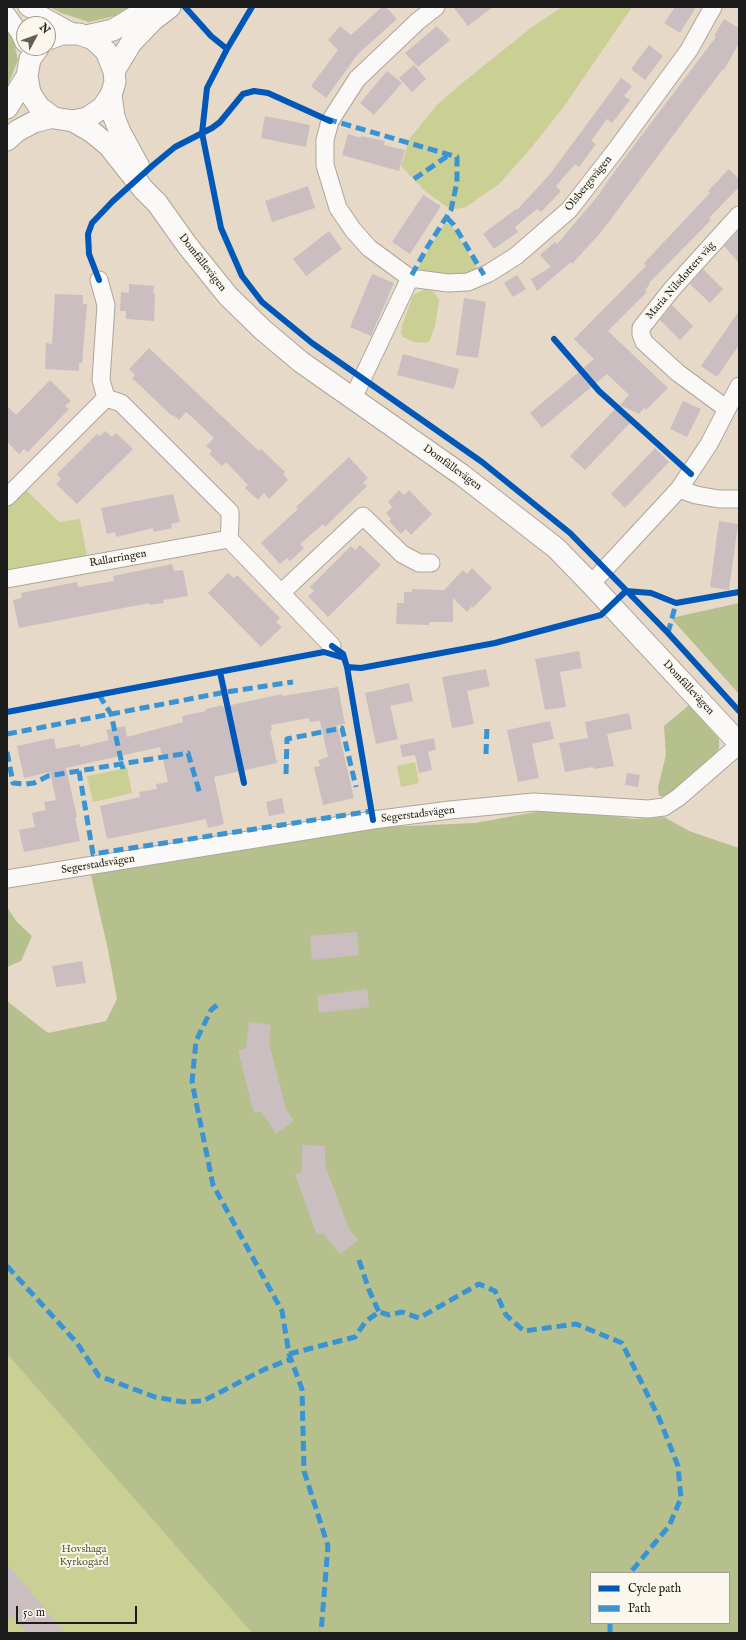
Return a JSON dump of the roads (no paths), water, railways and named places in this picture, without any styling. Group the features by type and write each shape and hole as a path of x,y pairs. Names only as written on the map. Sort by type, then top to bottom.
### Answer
{"street":[{"path":"28,7 100,44 106,51 114,70 115,82 111,95 102,108 87,118 73,121 53,117 39,107 33,100 30,93 29,56"},
{"path":"56,36 62,34 80,34 113,30 151,7"},
{"path":"114,70 131,43 153,20 170,7"},
{"path":"353,398 410,278 369,248 353,230 338,208 326,171 325,140 330,120 357,79 418,21 436,7"},
{"name":"Olsbergsvägen","path":"410,278 459,283 480,277 516,256 569,210 615,151 689,50 713,7"},
{"path":"7,15 16,28"},
{"path":"7,108 29,56"},
{"name":"Domfällevägen","path":"111,95 114,117 120,132 131,154 150,184 157,203"},
{"path":"7,140 17,131 34,122 53,117"},
{"name":"Domfällevägen","path":"73,121 100,138 122,161 143,190 157,203 187,245 228,296 263,330 301,362 462,474 556,548 739,744"},
{"name":"Maria Nilsdotters väg","path":"727,409 678,373 644,342 641,334 641,328 672,289 739,215"},
{"path":"99,280 106,305 101,380 106,398"},
{"path":"591,584 679,489 709,444 739,386"},
{"path":"7,497 106,398"},
{"path":"106,398 120,403 230,512 229,539 332,646"},
{"path":"679,489 696,495 719,499 739,499"},
{"path":"281,593 363,516 402,554 419,563 431,563"},
{"name":"Rallarringen","path":"7,579 229,539"},
{"name":"Segerstadsvägen","path":"7,879 373,820 457,810 534,802 648,809 664,807 679,797 739,744"}],"park label":[{"name":"Hovshaga Kyrkogård","path":"84,1556"}]}
